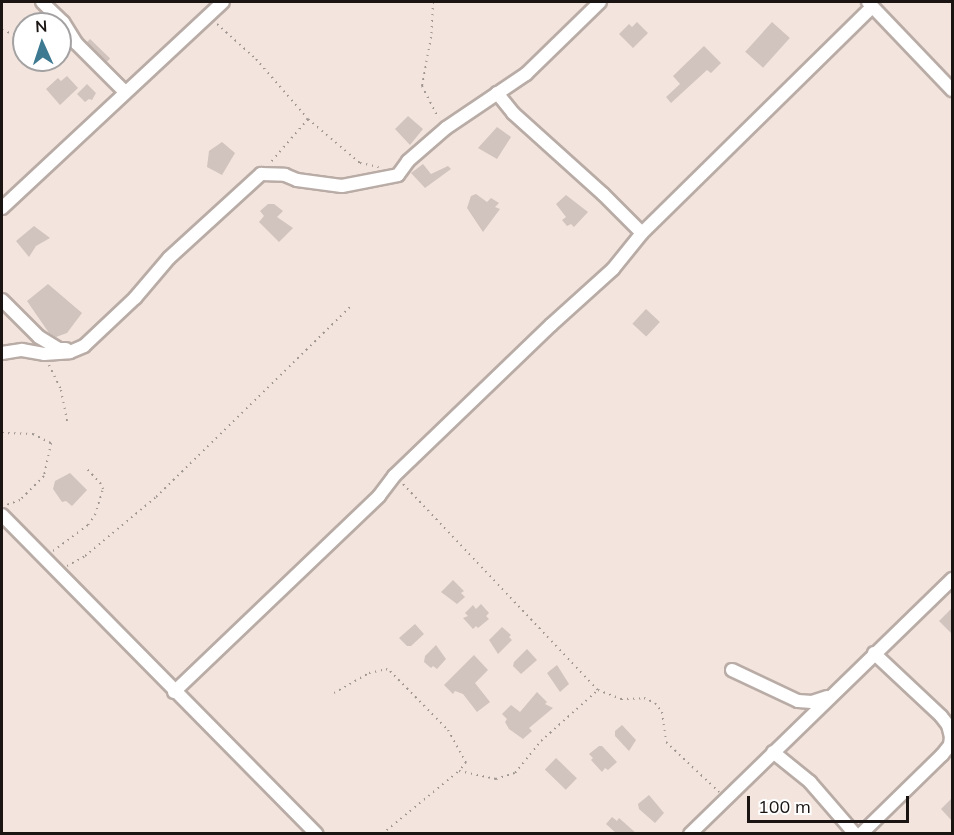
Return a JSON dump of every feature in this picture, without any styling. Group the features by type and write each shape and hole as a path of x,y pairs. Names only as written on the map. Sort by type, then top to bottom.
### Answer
{"street":[{"path":"42,2 63,22 76,43 125,92"},
{"path":"2,208 223,2"},
{"path":"2,353 22,350 44,354 78,350 119,314 191,236 261,174 285,175 297,180 342,186 398,175 408,161 446,128 526,74 600,2"},
{"path":"174,692 379,496 394,476 613,269 642,233 869,4 952,90"},
{"path":"497,93 513,113 603,194 642,233"},
{"path":"2,300 39,337 59,349 78,350"},
{"path":"22,350 39,337"},
{"path":"2,515 174,692 317,834"},
{"path":"690,834 952,579"},
{"path":"861,834 942,756 950,745 951,737 948,725 941,716 874,653"},
{"path":"732,670 798,701 812,702 831,696"},
{"path":"774,752 810,782 855,834"}],"path":[{"path":"433,2 422,86 428,102 446,128"},
{"path":"208,16 256,59 308,119 360,163 382,167 398,175"},
{"path":"261,174 308,119"},
{"path":"57,572 85,556 156,497 352,305"},
{"path":"44,354 60,390 67,422"},
{"path":"2,433 33,434 49,440 51,445 48,467 40,482 20,500 2,507"},
{"path":"44,559 88,525 95,515 103,489 87,469"},
{"path":"394,476 432,512 485,573 598,690 621,699 644,698 655,703 662,712 666,742 725,798"},
{"path":"334,693 369,672 386,669 390,671 448,730 466,762 459,771 382,834"},
{"path":"459,771 487,778 509,777 541,741 598,690"}],"building":[{"path":"637,22 648,33 633,48 619,34 629,24 632,27"},
{"path":"772,22 790,38 763,68 745,52"},
{"path":"90,39 110,58 107,62 87,43"},
{"path":"704,46 721,63 711,73 707,70 671,103 666,97 680,84 673,76"},
{"path":"67,76 78,88 60,105 46,89 58,78 61,81"},
{"path":"87,84 96,93 92,100 85,102 77,94"},
{"path":"408,116 423,129 410,145 395,129"},
{"path":"497,127 511,137 497,159 478,148"},
{"path":"222,142 235,153 222,175 207,167 209,151"},
{"path":"423,164 431,174 448,166 451,169 425,188 411,173"},
{"path":"476,194 487,202 491,198 499,203 495,207 500,209 483,232 467,208 471,196"},
{"path":"566,195 588,212 574,227 571,224 567,226 562,220 566,217 556,204"},
{"path":"268,204 274,204 283,211 277,217 293,228 279,242 259,222 264,216 260,211"},
{"path":"34,226 50,238 36,246 29,257 16,241"},
{"path":"48,284 82,313 67,333 56,337 49,333 27,301"},
{"path":"646,309 660,322 646,337 632,324"},
{"path":"70,473 87,490 72,506 66,501 62,502 53,489 55,481"},
{"path":"453,580 464,591 461,593 465,597 457,604 441,592"},
{"path":"481,604 489,613 486,616 489,619 478,628 476,626 473,629 463,618 468,616 465,613 473,605 476,609"},
{"path":"952,608 952,634 939,621"},
{"path":"415,624 424,634 411,646 407,646 399,638"},
{"path":"502,627 511,635 509,637 512,640 498,654 489,640"},
{"path":"436,645 446,659 437,669 433,666 431,668 424,662 425,656"},
{"path":"527,649 537,660 521,674 513,666"},
{"path":"474,655 488,670 475,683 490,702 477,712 463,694 455,691 453,694 444,685"},
{"path":"557,665 569,684 560,692 547,673"},
{"path":"537,692 547,702 545,704 553,708 529,728 532,731 523,739 509,729 505,722 507,719 502,714 511,705 520,712"},
{"path":"622,725 636,740 629,751 615,736 615,731"},
{"path":"602,746 617,762 602,772 591,760 593,758 589,754"},
{"path":"556,758 577,778 566,790 545,770"},
{"path":"649,795 664,813 655,823 639,809 638,804"},
{"path":"952,798 952,821 941,809"},
{"path":"612,817 617,821 619,818 637,834 617,834 606,824"}]}
